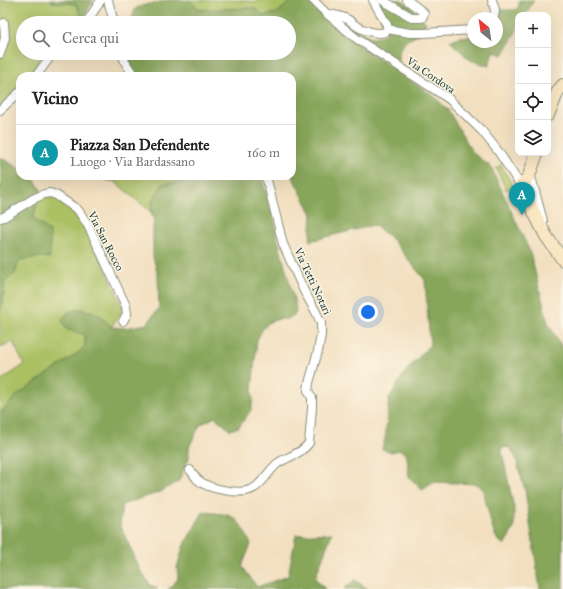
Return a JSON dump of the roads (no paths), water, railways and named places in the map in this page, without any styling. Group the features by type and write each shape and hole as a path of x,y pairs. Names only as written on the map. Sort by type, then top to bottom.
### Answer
{"street":[{"path":"91,16 101,0"},
{"path":"108,0 112,16"},
{"name":"Via Cordova","path":"313,0 357,39 449,99 482,131 498,151 521,186"},
{"path":"373,0 385,21 387,29"},
{"path":"382,0 413,18 422,18 424,12 407,0"},
{"path":"492,0 495,12"},
{"path":"327,14 349,19 356,26 372,32 381,34 387,29"},
{"path":"0,54 5,38 4,24"},
{"path":"387,29 417,33 467,30"},
{"path":"39,72 48,60"},
{"path":"124,60 131,72"},
{"path":"551,108 558,91 563,85"},
{"path":"0,110 16,96"},
{"path":"535,156 530,173 521,186 546,236 563,260"},
{"path":"530,173 546,236"},
{"name":"Via Tetti Notari","path":"190,470 198,480 211,487 247,491 255,488 269,471 278,464 301,452 309,444 312,398 308,391 308,387 318,351 321,323 304,291 283,244 266,180"},
{"name":"Via San Rocco","path":"0,218 44,194 50,193 56,195 78,210 88,225 126,306 126,314 123,321"}],"place":[{"name":"Piazza San Defendente","path":"522,215"}]}
